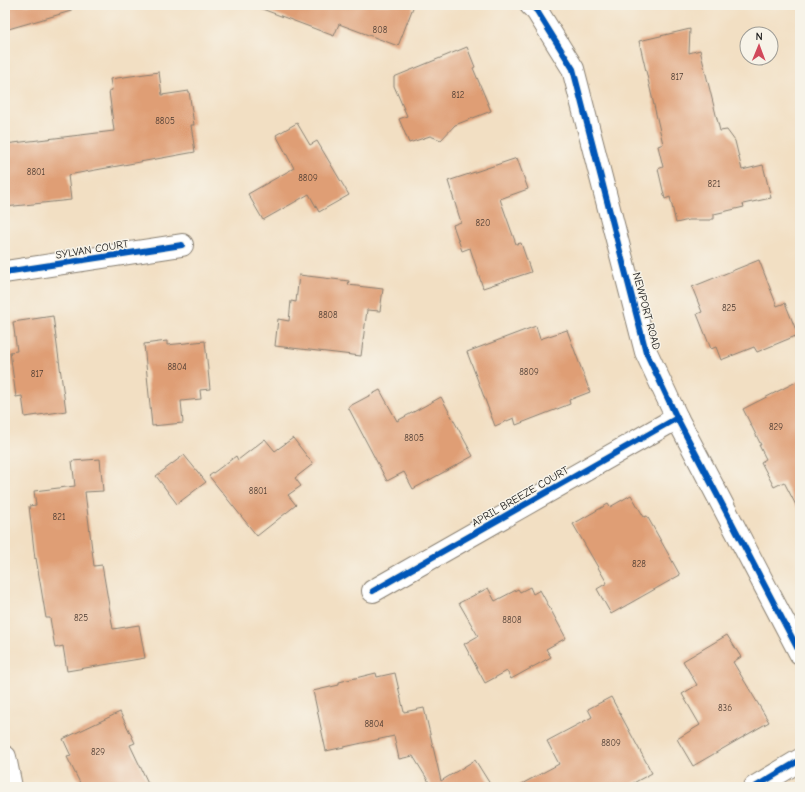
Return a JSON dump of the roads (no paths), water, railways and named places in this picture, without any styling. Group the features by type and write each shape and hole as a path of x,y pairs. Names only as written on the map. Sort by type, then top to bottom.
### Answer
{"street":[{"name":"NEWPORT ROAD","path":"531,5 537,10 573,69 646,352 678,418 800,653"},
{"name":"SYLVAN COURT","path":"5,272 182,245"},
{"name":"APRIL BREEZE COURT","path":"373,591 678,418"},
{"path":"5,757 11,787"},
{"path":"755,787 800,760"}]}
